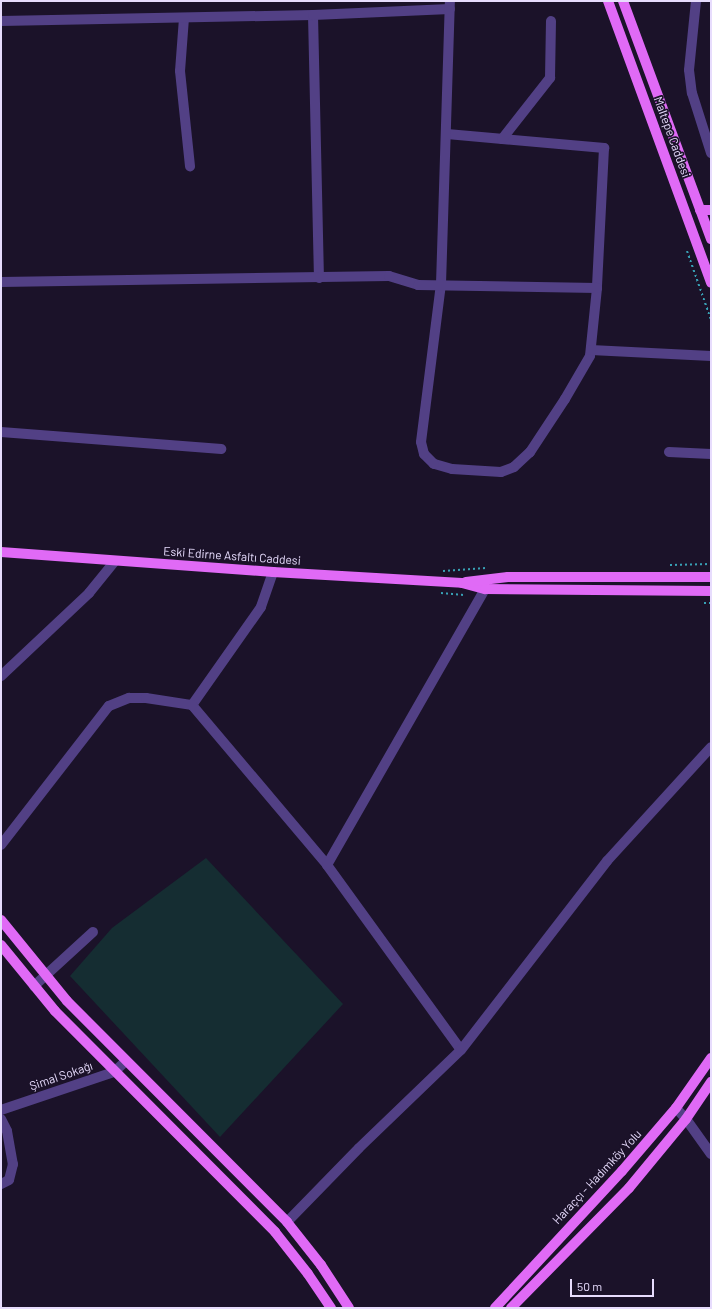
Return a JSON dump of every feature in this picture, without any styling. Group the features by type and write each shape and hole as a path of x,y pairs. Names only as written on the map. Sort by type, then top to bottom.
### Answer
{"main road":[{"name":"Maltepe Caddesi","path":"608,1 711,283"},
{"name":"Maltepe Caddesi","path":"623,1 711,239"},
{"path":"700,210 711,210"},
{"name":"Eski Edirne Asfaltı Caddesi","path":"1,552 273,572 462,583"},
{"path":"692,577 711,573"},
{"path":"462,583 508,577 711,577"},
{"path":"462,583 485,589 708,592"},
{"path":"1,920 66,1001 287,1222 321,1265 349,1308"},
{"path":"1,945 55,1012 275,1232 308,1274 330,1308"},
{"name":"Haraççı - Hadımköy Yolu","path":"495,1308 622,1171 676,1108 711,1058"},
{"path":"511,1308 629,1188 686,1119 711,1082"},
{"path":"275,1232 287,1222"}],"street":[{"path":"696,1 689,70 707,132 711,153"},
{"path":"1,21 313,15 450,5 441,284 421,442 424,454 434,464 452,469 492,472 514,467 530,452 565,399 590,356 597,288 604,148 447,134"},
{"path":"313,15 319,278"},
{"path":"184,18 180,71 190,166"},
{"path":"502,139 550,78 551,21"},
{"path":"1,282 389,276 418,285 441,284 597,288"},
{"path":"591,350 711,356"},
{"path":"1,432 221,449"},
{"path":"669,452 711,454"},
{"path":"1,676 89,593 115,561"},
{"path":"192,705 261,607 273,572"},
{"path":"328,865 485,589"},
{"path":"1,845 109,706 129,698 146,698 192,705 328,865 460,1050"},
{"path":"287,1222 359,1148 460,1050 607,861 711,747"},
{"path":"34,986 93,932"},
{"name":"Şimal Sokağı","path":"1,1110 114,1072 126,1061"},
{"path":"676,1108 686,1119 711,1154"},
{"path":"1,1119 7,1131 13,1164 9,1180 1,1184"}],"green space":[{"path":"206,858 343,1004 220,1137 70,976 112,928"}]}
